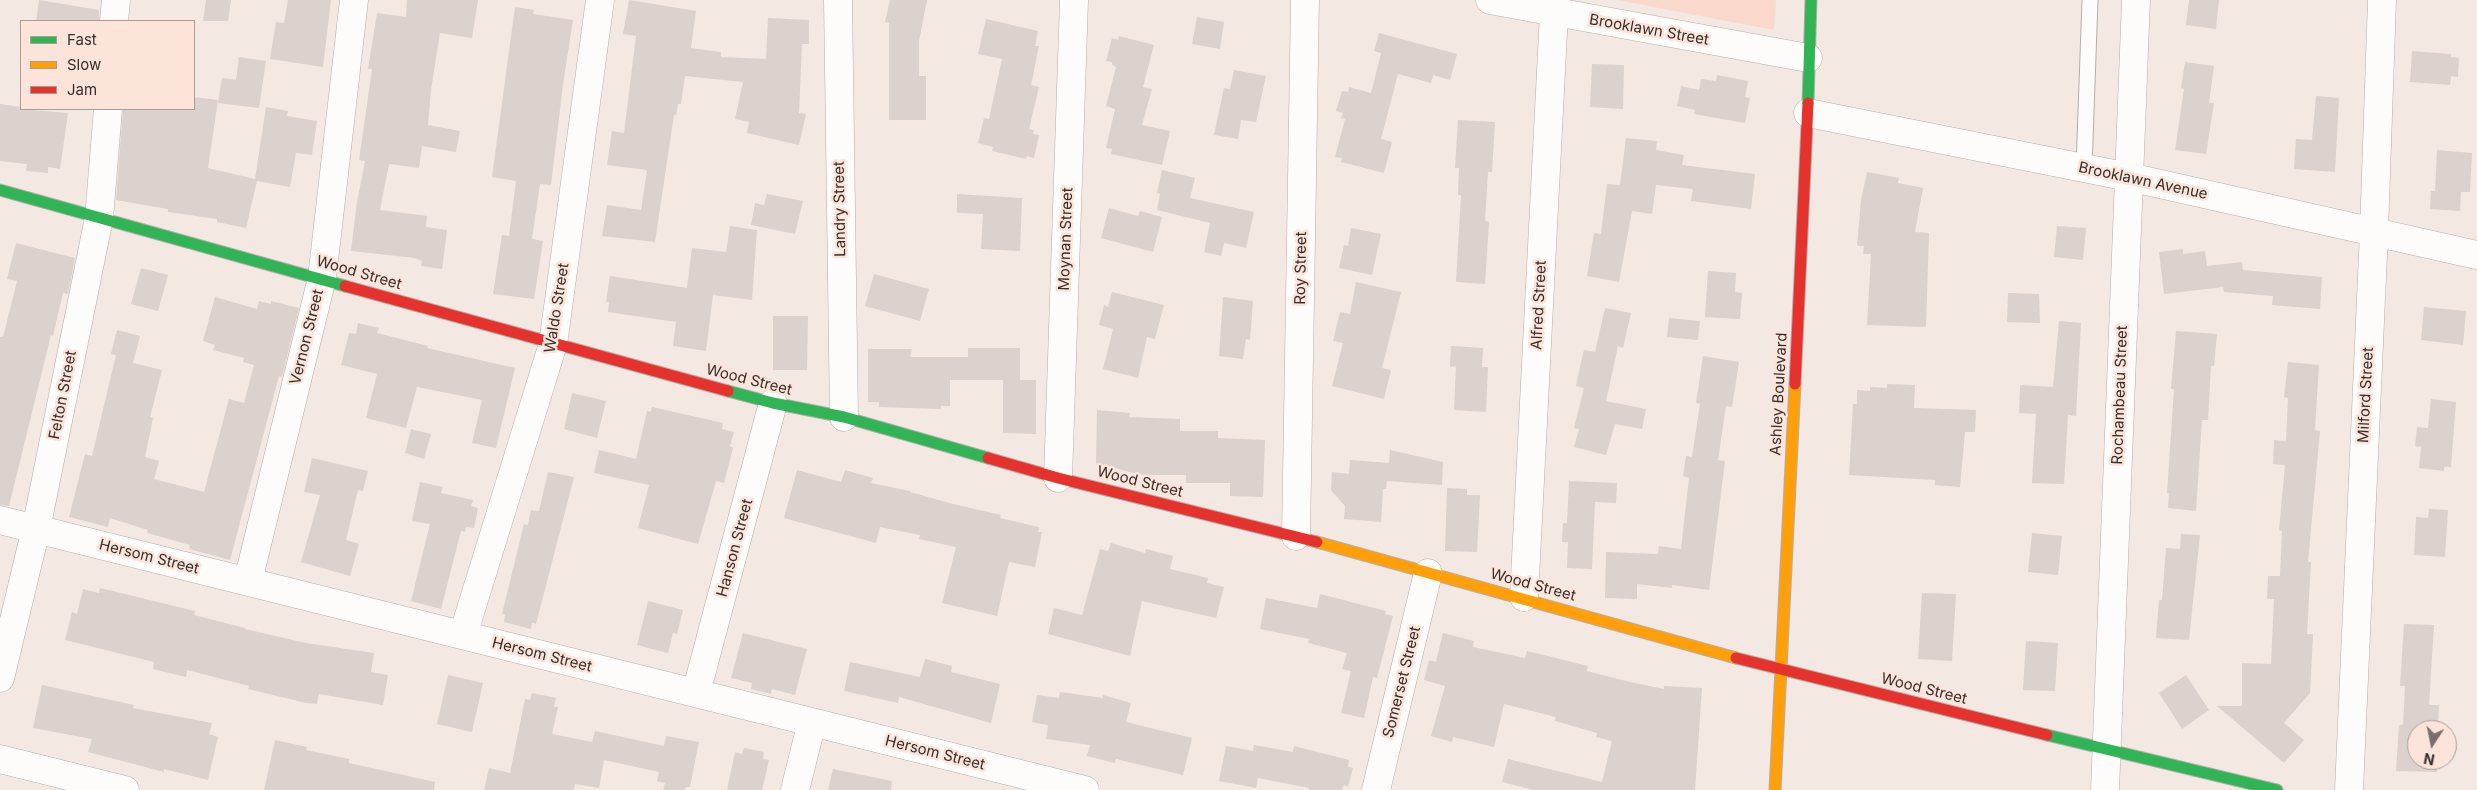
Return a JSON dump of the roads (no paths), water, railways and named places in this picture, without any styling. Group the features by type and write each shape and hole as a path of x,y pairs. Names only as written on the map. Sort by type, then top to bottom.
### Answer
{"street":[{"path":"114,20 116,0"},
{"name":"Vernon Street","path":"248,581 322,278 354,0"},
{"name":"Waldo Street","path":"463,635 554,344 600,0"},
{"name":"Landry Street","path":"838,0 844,417"},
{"name":"Moynan Street","path":"1058,478 1074,0"},
{"name":"Roy Street","path":"1296,536 1305,0"},
{"name":"Brooklawn Street","path":"1490,0 1808,58"},
{"name":"Ashley Boulevard","path":"1775,790 1812,0"},
{"name":"Rochambeau Street","path":"2105,790 2136,0"},
{"name":"Milford Street","path":"2349,790 2374,232 2382,0"},
{"name":"Alfred Street","path":"1524,598 1554,13"},
{"name":"Felton Street","path":"0,678 36,529 100,218 108,110"},
{"name":"Brooklawn Avenue","path":"1808,113 2128,177 2477,255"},
{"name":"Wood Street","path":"0,190 554,344 773,403 844,417 1058,478 1296,536 1781,671 2277,790"},
{"name":"Hanson Street","path":"696,693 773,403"},
{"name":"Hersom Street","path":"0,520 1085,790"},
{"name":"Somerset Street","path":"1376,790 1428,573"},
{"path":"795,790 812,722"},
{"path":"0,759 125,790"}],"lane":[{"path":"2084,168 2090,0"}]}
